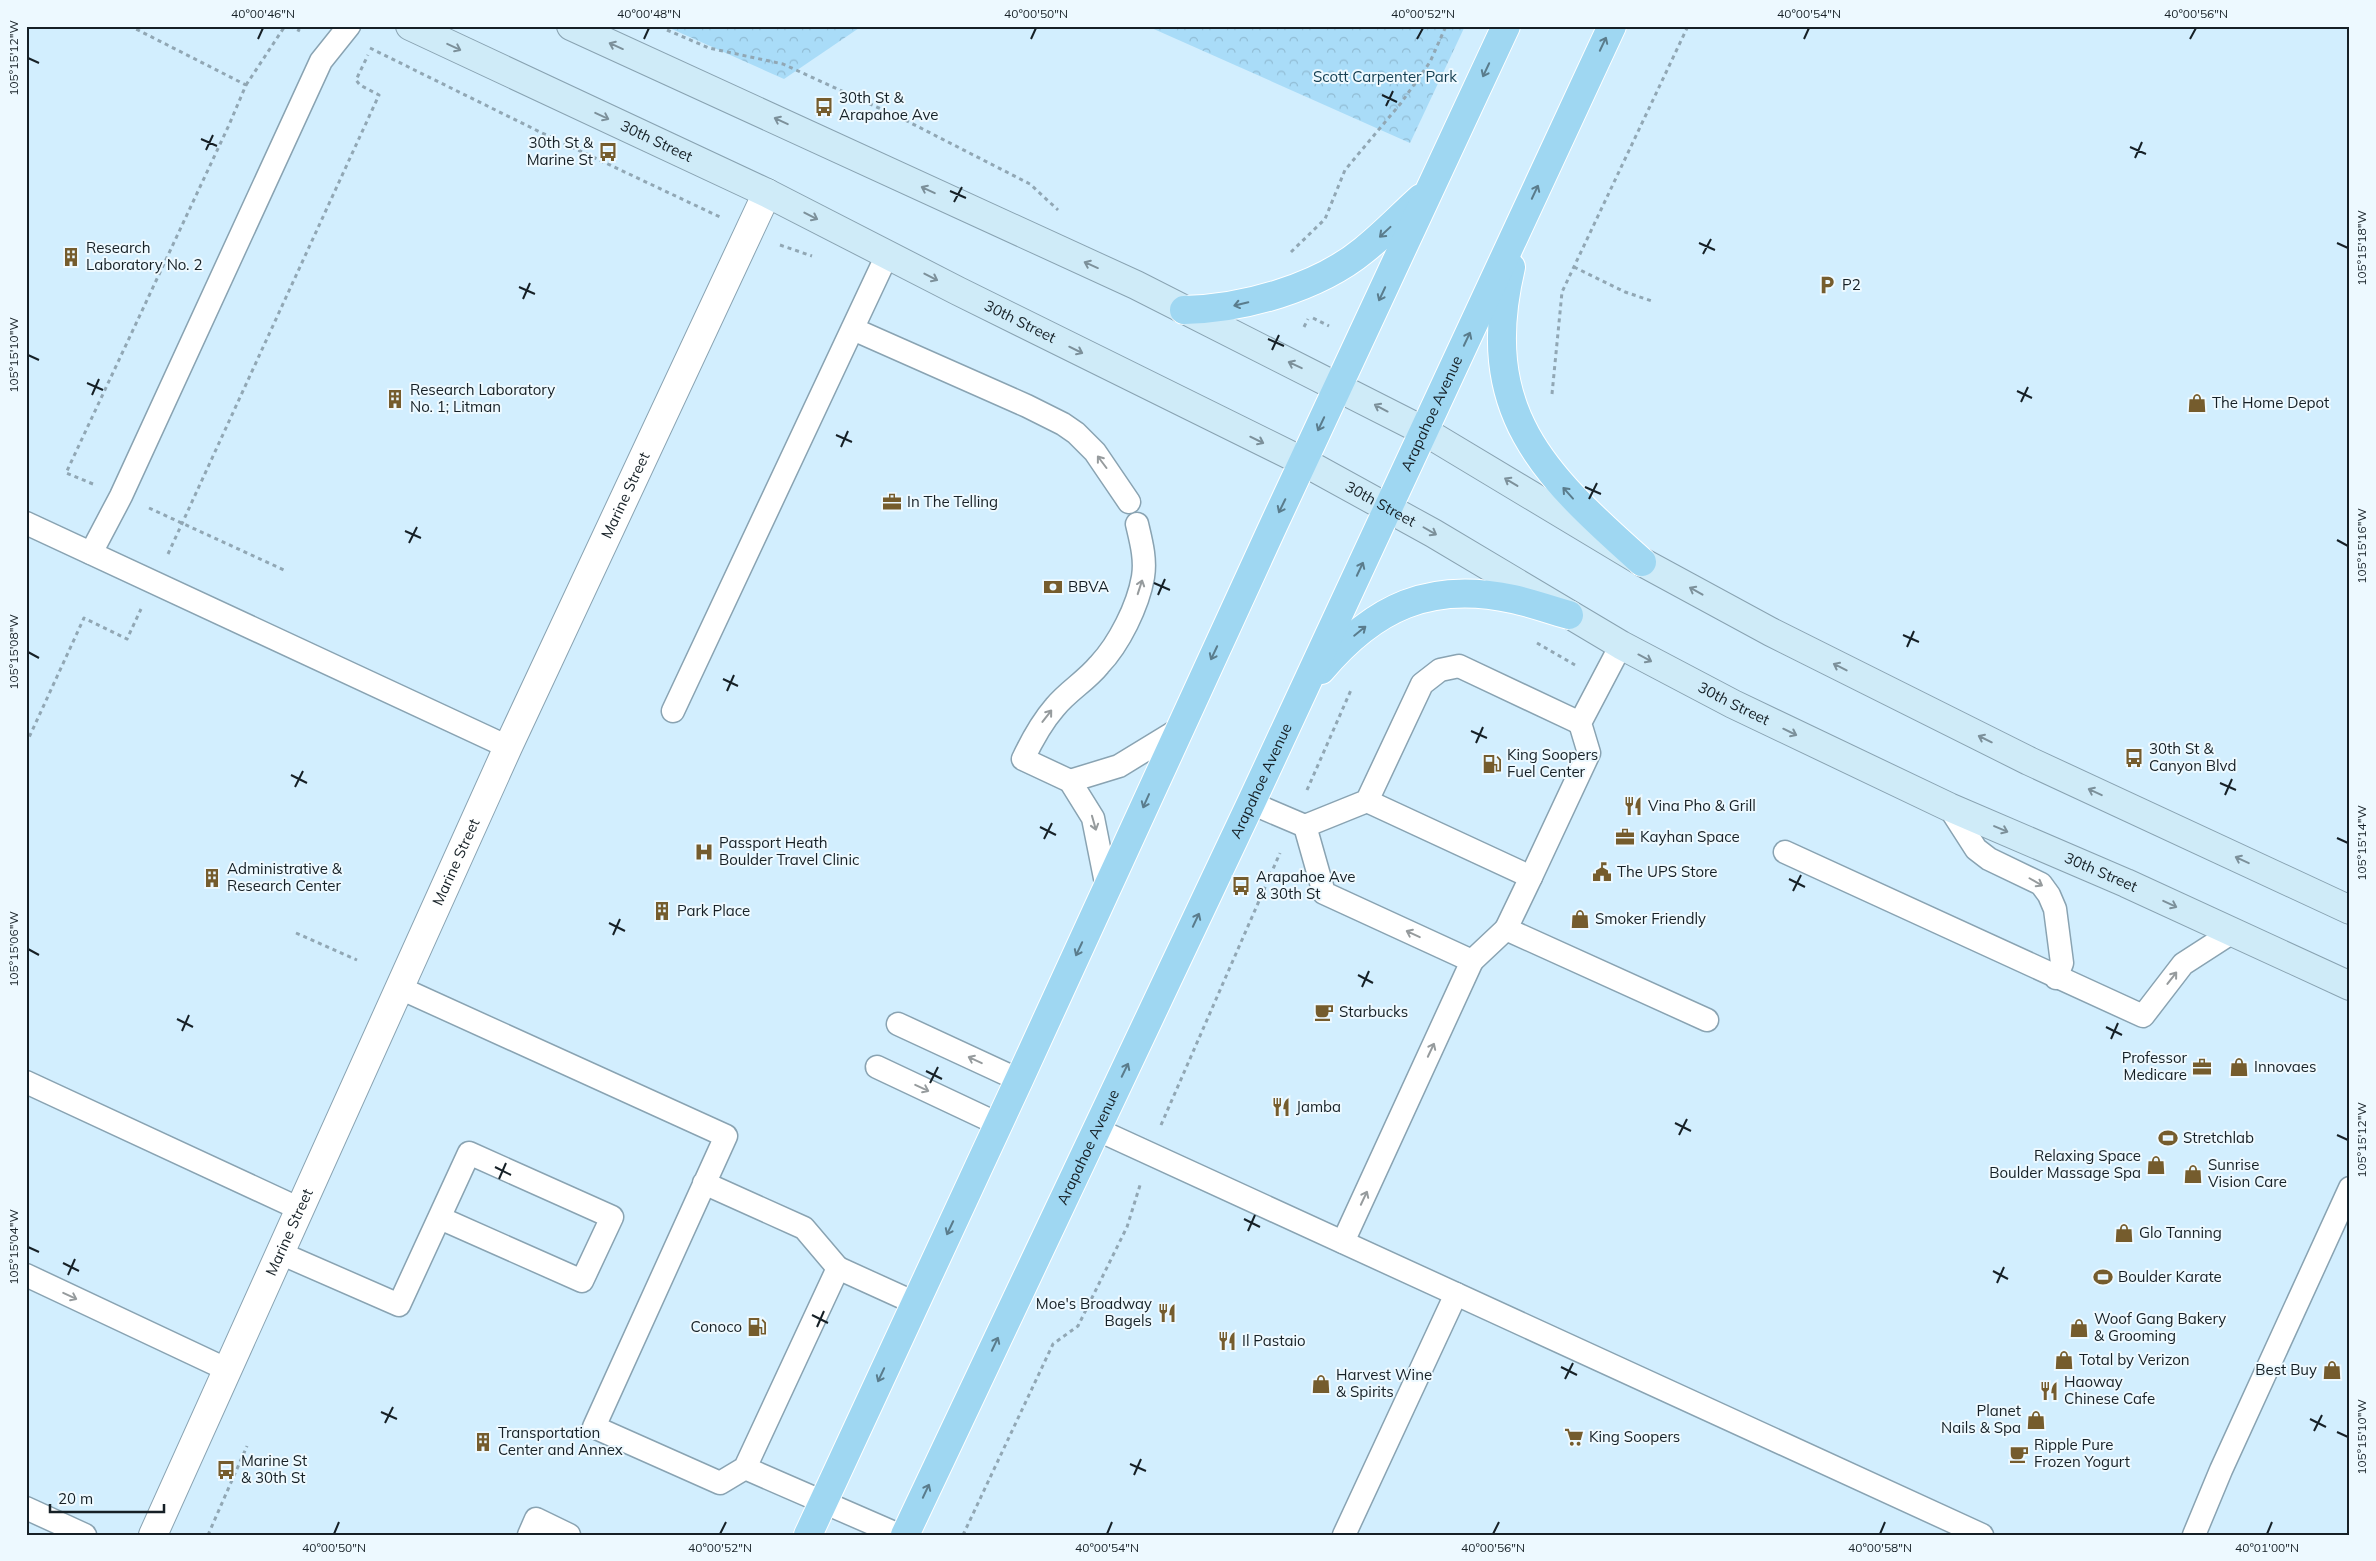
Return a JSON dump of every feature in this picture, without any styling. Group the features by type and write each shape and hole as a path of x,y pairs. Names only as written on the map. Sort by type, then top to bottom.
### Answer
{"main road":[{"name":"30th Street","path":"410,26 767,193 1304,462 1433,532 1621,645 1802,738 1949,807 2126,883 2345,989"},
{"path":"572,26 1136,285 1339,386 1424,431 1642,562 1771,632 2037,765 2350,910"},
{"path":"808,1535 1019,1080 1178,730 1506,26"},
{"name":"Arapahoe Avenue","path":"905,1535 1252,803 1612,26"},
{"path":"1184,310 1208,309 1251,302 1326,274 1364,251 1432,186"},
{"path":"1522,220 1508,280 1502,338 1502,363 1515,410 1548,471 1571,497 1642,562"},
{"path":"1302,692 1335,653 1361,630 1383,614 1417,599 1452,594 1491,595 1514,599 1569,615"},
{"path":"2275,875 2350,888"}],"street":[{"name":"Marine Street","path":"153,1535 508,747 767,193"}],"lane":[{"path":"91,554 121,496 320,61 349,26"},
{"path":"673,711 888,255"},
{"path":"853,328 1027,406 1076,433 1095,452 1130,502"},
{"path":"26,523 508,747"},
{"path":"1107,888 1093,818 1070,781 1023,759 1040,725 1055,706 1100,665 1119,637 1131,613 1143,577 1144,554 1137,524"},
{"path":"1344,1242 1472,961 1506,929 1589,752 1580,723 1621,645"},
{"path":"1366,801 1422,684 1440,670 1459,666 1580,723"},
{"path":"1070,781 1119,766 1178,730"},
{"path":"1252,803 1299,823 1366,801 1531,877"},
{"path":"1949,807 1976,849 1989,859 2042,884 2050,895 2055,909 2062,963 2056,978"},
{"path":"1299,823 1324,893 1472,961"},
{"path":"1785,852 2056,978 2143,1016 2183,964 2231,933"},
{"path":"1506,929 1708,1020"},
{"path":"400,988 726,1136 594,1427 720,1483 745,1468 838,1268"},
{"path":"898,1024 1019,1080"},
{"path":"878,1068 998,1124"},
{"path":"26,1082 300,1209"},
{"path":"1096,1129 1982,1535"},
{"path":"280,1253 400,1305 469,1153 612,1217 582,1281 440,1218"},
{"path":"704,1183 804,1228 838,1268 915,1302"},
{"path":"2194,1535 2220,1470 2350,1188"},
{"path":"26,1275 228,1370"},
{"path":"1344,1535 1456,1294"},
{"path":"745,1468 899,1535"},
{"path":"26,1508 85,1535"},
{"path":"532,1527 569,1535"}],"path":[{"path":"246,85 286,26"},
{"path":"290,26 300,31"},
{"path":"658,26 709,48 783,64 887,112 1030,184 1059,211"},
{"path":"1290,252 1325,219 1344,170 1401,103 1430,62 1446,26"},
{"path":"1552,394 1562,292 1688,26"},
{"path":"364,45 540,132 721,218"},
{"path":"26,744 84,618 128,639 379,95 360,85 356,80 366,61"},
{"path":"1574,267 1625,292 1652,301"},
{"path":"1310,316 1329,326"},
{"path":"1536,642 1602,680"},
{"path":"963,1535 1053,1344 1078,1326 1127,1227 1149,1154 1299,823 1354,682"},
{"path":"296,933 357,960"},
{"path":"208,1535 247,1446"}],"green space":[{"path":"665,26 862,26 784,79"},
{"name":"Scott Carpenter Park","path":"1147,26 1465,26 1410,143"}],"place":[{"name":"30th St & Arapahoe Ave","path":"824,107"},
{"name":"30th St & Marine St","path":"608,152"},
{"name":"Research Laboratory No. 2","path":"71,257"},
{"name":"P2","path":"1827,285"},
{"name":"Research Laboratory No. 1; Litman","path":"395,399"},
{"name":"The Home Depot","path":"2197,403"},
{"name":"In The Telling","path":"892,502"},
{"name":"BBVA","path":"1053,587"},
{"name":"30th St & Canyon Blvd","path":"2134,758"},
{"name":"King Soopers Fuel Center","path":"1492,764"},
{"name":"Vina Pho & Grill","path":"1633,806"},
{"name":"Kayhan Space","path":"1625,837"},
{"name":"Passport Heath Boulder Travel Clinic","path":"704,852"},
{"name":"The UPS Store","path":"1602,872"},
{"name":"Administrative & Research Center","path":"212,878"},
{"name":"Arapahoe Ave & 30th St","path":"1241,886"},
{"name":"Park Place","path":"662,911"},
{"name":"Smoker Friendly","path":"1580,919"},
{"name":"Starbucks","path":"1324,1012"},
{"name":"Professor Medicare","path":"2202,1067"},
{"name":"Innovaes","path":"2239,1067"},
{"name":"Jamba","path":"1281,1107"},
{"name":"Stretchlab","path":"2168,1138"},
{"name":"Relaxing Space Boulder Massage Spa","path":"2156,1165"},
{"name":"Sunrise Vision Care","path":"2193,1174"},
{"name":"Glo Tanning","path":"2124,1233"},
{"name":"Boulder Karate","path":"2103,1277"},
{"name":"Moe's Broadway Bagels","path":"1167,1313"},
{"name":"Conoco","path":"757,1327"},
{"name":"Woof Gang Bakery & Grooming","path":"2079,1328"},
{"name":"Il Pastaio","path":"1227,1341"},
{"name":"Total by Verizon","path":"2064,1360"},
{"name":"Best Buy","path":"2332,1370"},
{"name":"Harvest Wine & Spirits","path":"1321,1384"},
{"name":"Haoway Chinese Cafe","path":"2049,1391"},
{"name":"Planet Nails & Spa","path":"2036,1420"},
{"name":"King Soopers","path":"1574,1437"},
{"name":"Transportation Center and Annex","path":"483,1442"},
{"name":"Ripple Pure Frozen Yogurt","path":"2019,1454"},
{"name":"Marine St & 30th St","path":"226,1470"}]}
